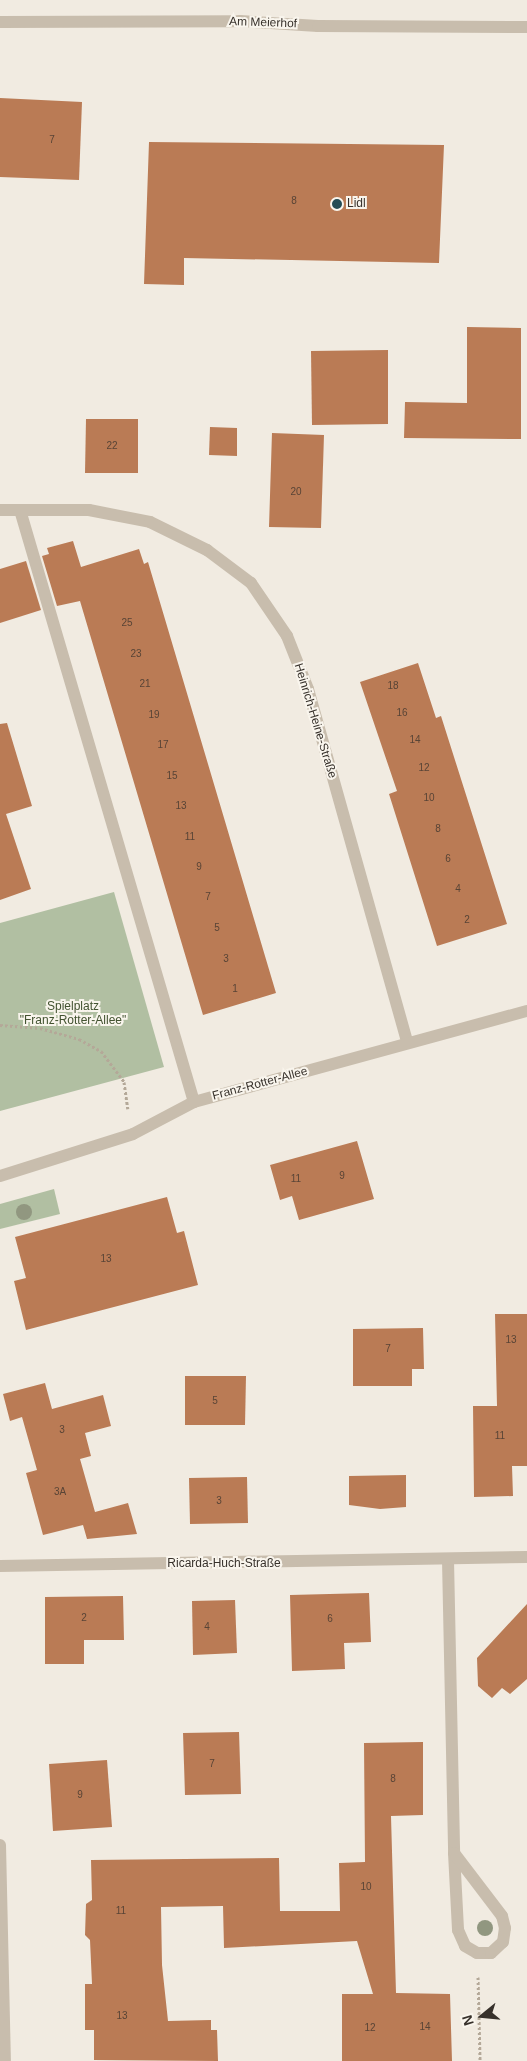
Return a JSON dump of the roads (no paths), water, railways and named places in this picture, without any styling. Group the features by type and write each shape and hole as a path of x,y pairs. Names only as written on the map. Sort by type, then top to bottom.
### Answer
{"street":[{"name":"Am Meierhof","path":"0,22 240,21 318,26 527,27"},
{"name":"Heinrich-Heine-Straße","path":"0,510 89,510 150,522 207,550 251,583 287,636 308,689 407,1042"},
{"path":"20,510 194,1102"},
{"name":"Franz-Rotter-Allee","path":"0,1176 133,1134 194,1102 527,1010"},
{"name":"Ricarda-Huch-Straße","path":"0,1566 448,1560 527,1557"},
{"path":"448,1560 454,1853 458,1930 465,1946 477,1953 491,1953 504,1942 502,1916 454,1853"},
{"path":"0,1845 5,2061"}],"place":[{"name":"Lidl","path":"337,204"}],"park label":[{"name":"Spielplatz \"Franz-Rotter-Allee\"","path":"73,1014"}]}
